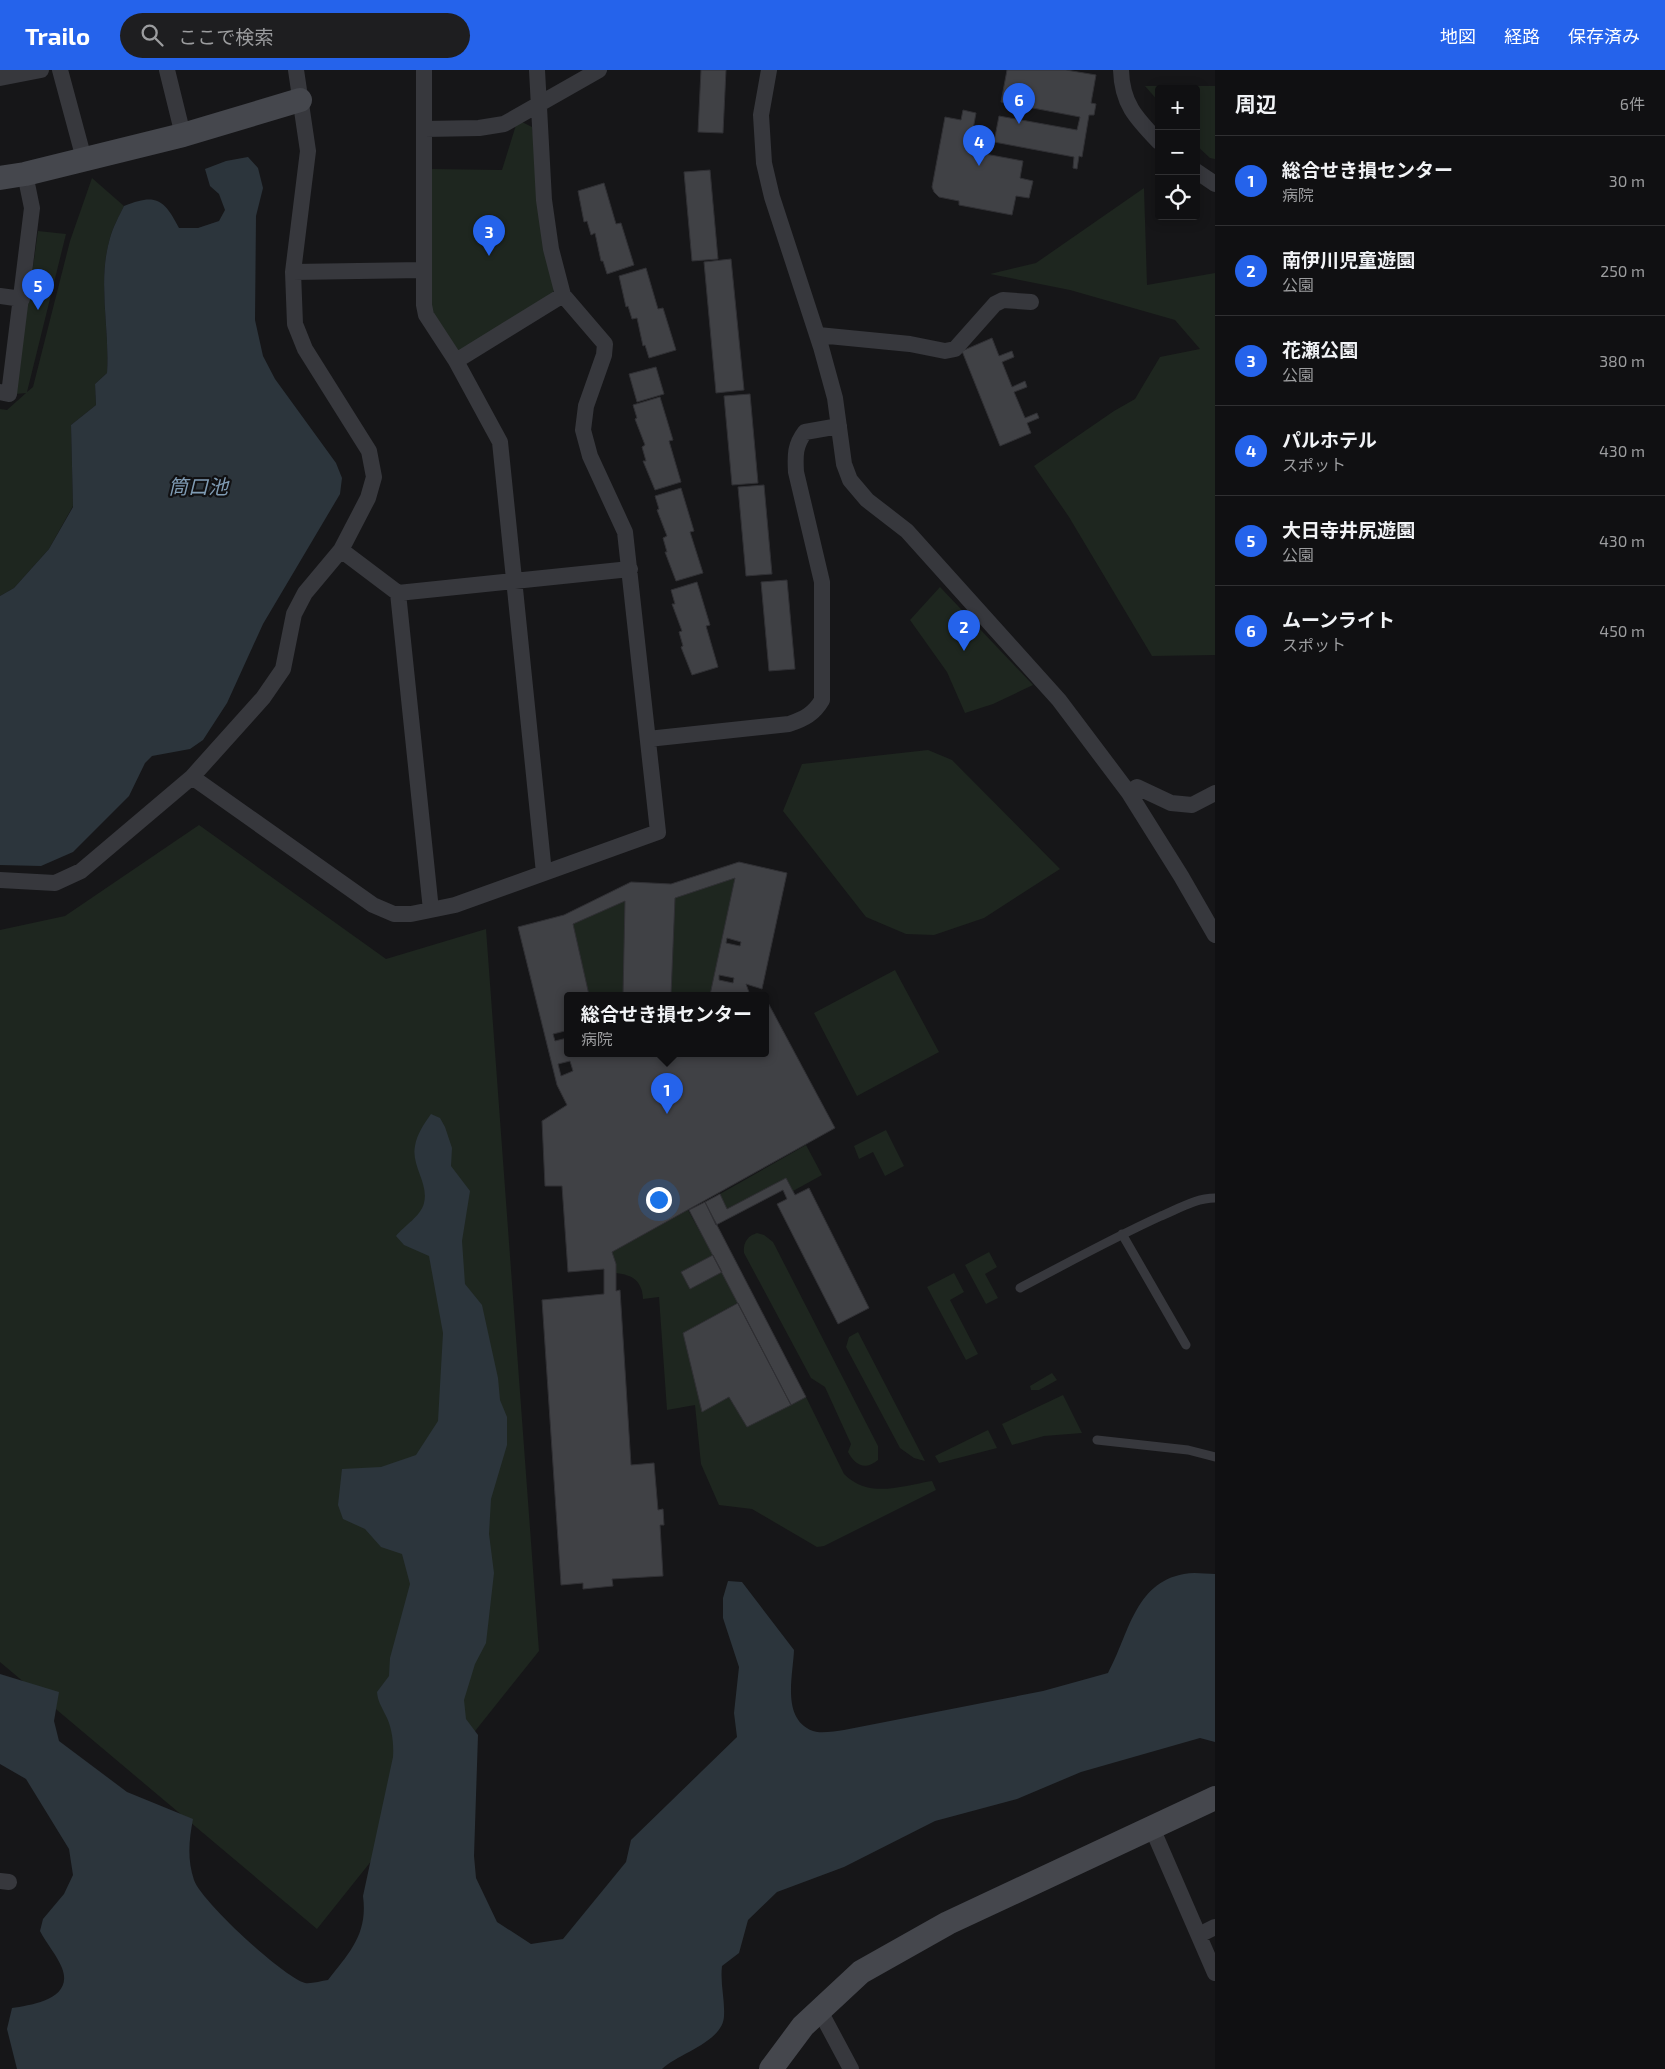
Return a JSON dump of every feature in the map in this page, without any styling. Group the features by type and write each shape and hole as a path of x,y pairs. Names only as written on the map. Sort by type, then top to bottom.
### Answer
{"street":[{"path":"0,78 41,70"},
{"path":"60,70 84,159"},
{"path":"168,70 183,135"},
{"path":"0,880 54,883 81,871 192,777 263,698 283,669 294,614 304,593 341,550 368,498 374,477 369,451 305,349 296,324 294,272 308,151 296,70"},
{"path":"424,70 423,270 426,315 456,362 500,442 544,873"},
{"path":"192,777 374,905 394,914 411,914 455,905 658,832 625,532 590,456 583,430 586,406 604,354 605,344 563,295 552,249 544,200 537,104 537,70"},
{"path":"425,130 493,128 504,124 599,70"},
{"path":"769,70 761,115 764,164 772,197 818,335 835,398 844,464 857,490 907,531 1059,700 1128,793 1181,876 1215,935"},
{"path":"1121,70 1121,88 1128,106 1155,137"},
{"path":"0,178 26,174 183,135 300,100"},
{"path":"0,392 9,394 22,299 32,208 26,174"},
{"path":"1200,174 1215,184"},
{"path":"294,272 423,270"},
{"path":"456,362 563,295"},
{"path":"0,296 22,299"},
{"path":"818,335 910,344 945,351 955,349 994,304 1003,300 1031,302"},
{"path":"648,739 789,724 804,719 816,710 822,700 822,582 796,472 795,453 798,442 806,432 839,426"},
{"path":"341,550 398,593 630,569"},
{"path":"398,593 431,910"},
{"path":"1128,793 1137,787 1170,803 1192,805 1215,793"},
{"path":"771,2069 803,2026 861,1972 948,1923 1215,1798"},
{"path":"1152,1828 1215,1973"},
{"path":"1199,1935 1215,1927"},
{"path":"820,2011 849,2068"}],"lane":[{"path":"1020,1288 1122,1234 1186,1205 1206,1198 1215,1198"},
{"path":"1122,1234 1186,1345"},
{"path":"1097,1440 1188,1450 1215,1456"}],"shaded area":[{"path":"1145,86 1155,86 1155,97"},
{"path":"1200,86 1215,86 1215,159 1210,158 1200,149"},
{"path":"522,122 532,127 555,286 553,293 461,351 455,349 432,313 430,295 430,169 502,170 516,125"},
{"path":"92,178 124,206 110,238 104,271 107,373 95,384 96,405 71,425 73,506 49,549 14,588 0,596 0,409 7,410 26,393 15,394 38,231 66,234 27,392 33,387 70,241"},
{"path":"1144,188 1147,285 1215,273 1215,655 1152,656 1069,517 1034,466 1114,411 1135,399 1160,357 1200,349 1175,320 1070,290 990,274 1036,263"},
{"path":"940,587 1033,685 993,704 965,713 947,672 910,620"},
{"path":"928,750 952,760 1060,869 984,918 934,935 906,934 866,917 783,811 802,764"},
{"path":"199,825 386,959 486,929 539,1651 317,1929 0,1662 0,930 65,916"},
{"path":"735,878 711,992 671,992 675,898"},
{"path":"625,901 623,992 588,992 573,924"},
{"path":"895,970 939,1052 857,1096 814,1013"},
{"path":"886,1130 904,1166 885,1176 873,1152 859,1159 854,1146"},
{"path":"806,1145 822,1175 793,1191 786,1178 727,1209 720,1194"},
{"path":"688,1210 713,1255 681,1272 690,1289 722,1272 739,1302 683,1333 702,1411 729,1397 747,1427 806,1397 844,1474 854,1482 875,1489 886,1489 932,1481 936,1490 824,1546 817,1547 752,1509 719,1505 701,1464 695,1405 667,1410 659,1297 643,1299 641,1288 636,1280 627,1275 616,1273 612,1252"},
{"path":"757,1233 764,1235 773,1242 878,1446 878,1460 869,1465 865,1466 857,1463 848,1452 851,1444 825,1387 811,1378 744,1253 746,1240"},
{"path":"989,1252 997,1267 985,1274 998,1298 986,1304 965,1265"},
{"path":"954,1273 964,1292 950,1300 978,1354 966,1360 927,1287"},
{"path":"858,1332 925,1461 914,1458 900,1448 846,1347 849,1337"},
{"path":"1052,1373 1057,1380 1039,1390 1031,1390 1030,1386"},
{"path":"1063,1395 1082,1433 1044,1436 1012,1445 1002,1424"},
{"path":"988,1430 997,1448 939,1463 935,1456"}],"water":[{"name":"筒口池","path":"248,157 258,168 263,188 256,216 255,320 263,356 275,379 336,463 342,478 340,494 263,624 227,703 203,740 190,749 152,756 145,763 129,796 73,852 41,866 0,865 0,596 14,588 49,549 73,507 71,425 96,405 95,384 107,373 104,271 111,234 124,206 144,200 158,201 163,205 169,210 179,228 198,228 219,221 225,210 219,194 210,186 205,169 226,161"},
{"path":"431,1114 440,1118 445,1127 452,1148 451,1166 470,1191 462,1241 465,1284 482,1305 498,1378 500,1400 507,1417 507,1445 491,1499 489,1534 494,1573 486,1643 475,1664 464,1700 466,1719 478,1735 474,1856 476,1878 497,1922 531,1944 563,1939 626,1862 631,1840 737,1737 734,1713 739,1667 723,1618 723,1598 728,1581 742,1582 794,1650 791,1696 796,1717 803,1725 813,1731 824,1732 844,1730 1043,1691 1108,1673 1135,1613 1154,1588 1167,1579 1184,1574 1215,1574 1215,1742 1200,1738 1081,1772 1017,1799 935,1821 844,1867 777,1892 748,1920 739,1953 722,1966 724,2016 722,2025 708,2040 662,2069 17,2069 7,2029 12,2008 40,2002 57,1993 62,1987 64,1978 62,1968 40,1931 43,1919 64,1894 73,1875 69,1849 26,1779 0,1764 0,1674 59,1692 54,1721 59,1741 127,1792 193,1819 190,1857 194,1880 211,1904 226,1920 279,1967 294,1978 305,1983 328,1980 356,1942 363,1921 363,1896 393,1757 391,1729 377,1692 389,1676 390,1658 410,1584 402,1554 381,1547 365,1529 343,1519 338,1505 342,1469 381,1467 416,1455 438,1421 443,1333 429,1256 404,1245 396,1236 416,1217 424,1203 424,1188 414,1153 419,1133"}],"building":[{"path":"701,70 726,70 723,133 698,132"},
{"path":"1007,70 1066,70 1096,75 1091,103 1096,104 1094,115 1089,115 1082,157 1079,156 1077,169 1073,168 1074,157 994,142 999,116 1077,130 1080,117 1001,102"},
{"path":"963,110 976,113 969,151 1023,161 1020,178 1033,181 1029,198 1016,196 1012,215 959,205 959,201 939,197 934,192 932,187 945,117 961,120"},
{"path":"710,170 718,259 692,261 684,172"},
{"path":"604,183 616,224 621,223 634,265 607,274 603,261 601,261 595,233 591,235 587,221 584,222 578,191"},
{"path":"731,259 744,390 716,393 704,262"},
{"path":"646,268 658,309 663,308 676,350 649,358 645,345 643,346 637,318 632,319 628,306 626,307 619,276"},
{"path":"992,338 999,356 1012,351 1014,357 1002,362 1012,387 1025,381 1027,387 1014,392 1025,418 1037,413 1039,418 1027,423 1031,433 1000,446 962,351"},
{"path":"656,367 664,394 637,402 629,374"},
{"path":"750,394 758,483 732,485 724,396"},
{"path":"660,397 673,440 669,441 681,482 655,490 643,461 646,461 642,447 645,445 635,419 637,418 633,405"},
{"path":"764,485 772,574 746,576 738,487"},
{"path":"681,488 694,531 690,532 703,573 676,581 665,552 667,552 663,538 667,536 657,510 659,509 655,496"},
{"path":"787,580 795,669 769,671 761,582"},
{"path":"697,582 710,625 706,626 718,667 692,675 681,647 683,646 679,632 682,631 672,604 675,604 671,590"},
{"path":"739,862 787,873 762,989 746,984 749,992 711,992 735,878 675,898 671,992 623,992 625,901 573,924 588,992 564,992 564,1031 553,1034 555,1041 564,1039 564,1057 769,1057 769,1005 835,1128 612,1252 616,1264 616,1291 620,1290 631,1465 654,1463 658,1510 663,1509 664,1525 660,1525 663,1576 612,1579 613,1586 583,1589 583,1583 561,1585 542,1300 604,1294 604,1269 568,1272 562,1186 545,1186 542,1121 567,1105 557,1085 518,927 564,915 631,882 671,884","holes":["727,938 741,942 740,946 726,943","719,975 734,978 733,983 719,980","570,1061 573,1071 561,1076 558,1064"]},
{"path":"786,1178 795,1195 809,1188 869,1308 838,1324 777,1204 787,1199 783,1190 716,1225 705,1202 720,1194 727,1209"},
{"path":"705,1202 806,1397 791,1405 689,1210"},
{"path":"713,1255 722,1272 690,1289 681,1272"},
{"path":"738,1303 791,1405 747,1427 729,1397 702,1412 683,1333"}],"place":[{"name":"ムーンライト","path":"1019,124"},
{"name":"パルホテル","path":"979,166"},
{"name":"花瀬公園","path":"489,256"},
{"name":"大日寺井尻遊園","path":"38,310"},
{"name":"南伊川児童遊園","path":"964,651"},
{"name":"総合せき損センター","path":"667,1114"}]}
